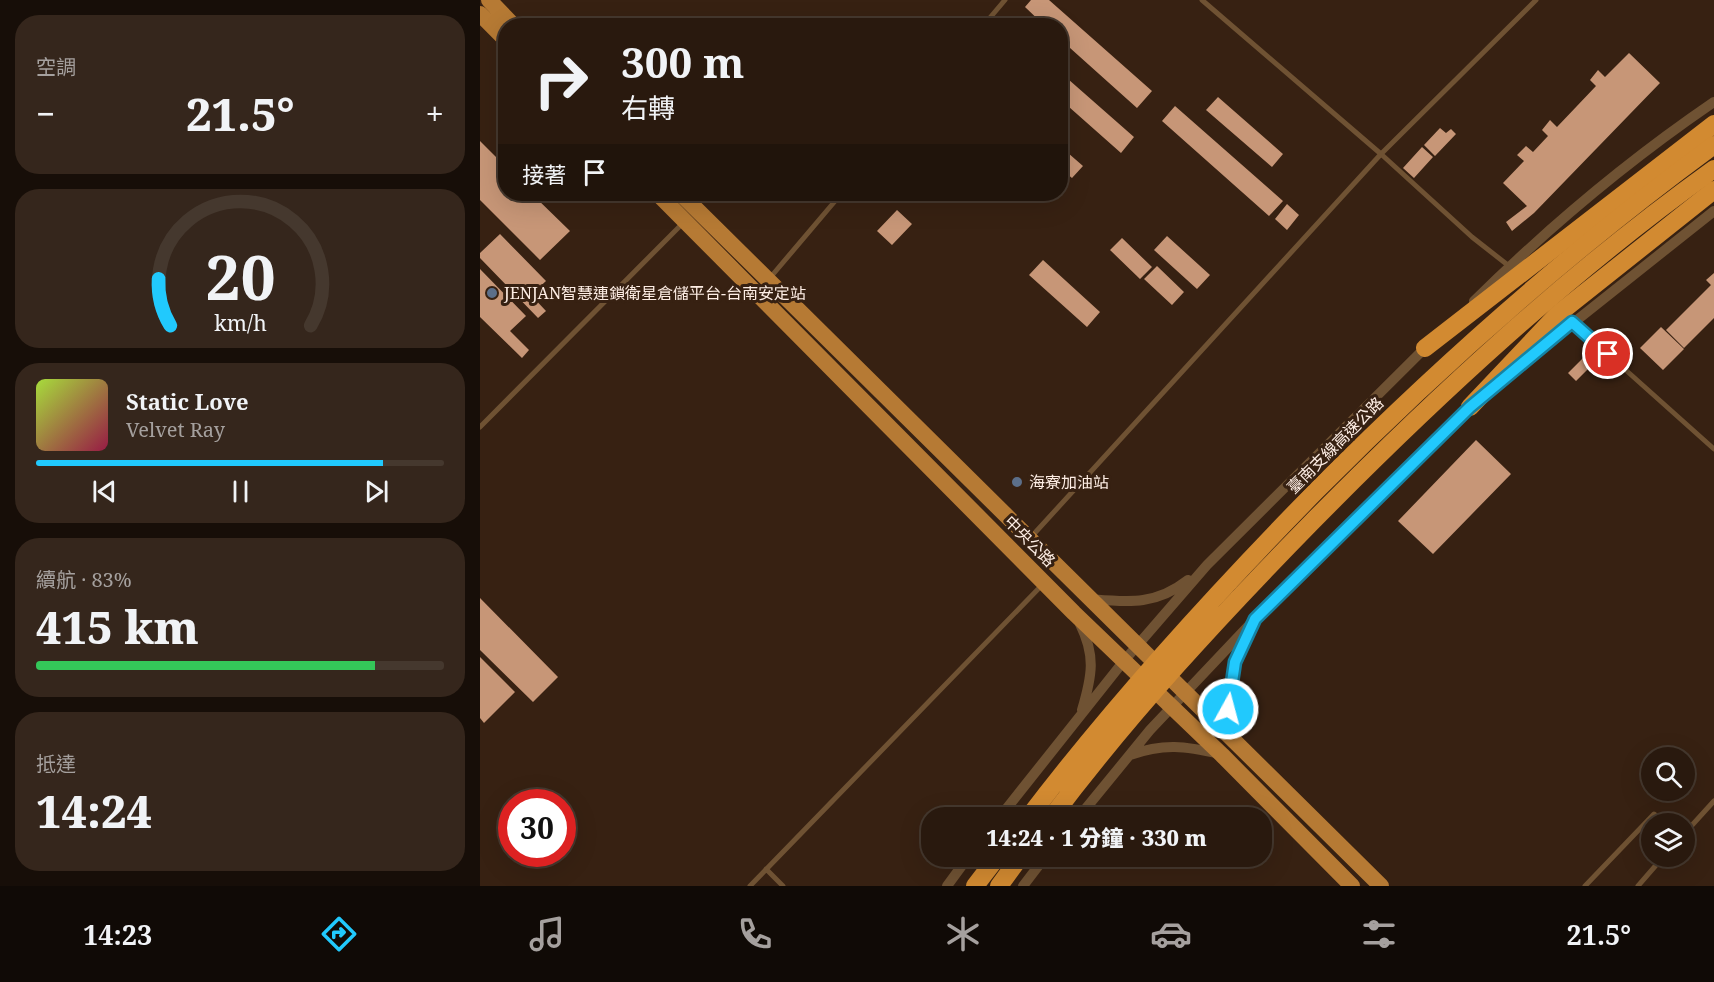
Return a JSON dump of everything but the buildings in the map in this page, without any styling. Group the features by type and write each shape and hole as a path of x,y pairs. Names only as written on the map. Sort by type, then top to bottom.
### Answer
{"highway":[{"path":"1425,348 1600,210 1714,124"},
{"name":"臺南支線高速公路","path":"1036,807 1079,751 1226,582 1396,411 1517,302 1670,177 1714,145"},
{"path":"1059,807 1093,762 1240,596 1407,425 1530,315 1714,168"},
{"path":"1470,407 1558,314 1714,190"},
{"path":"975,886 990,867"},
{"path":"999,886 1013,867"}],"main road":[{"path":"489,0 506,18"},
{"path":"480,14 498,32"},
{"name":"中央公路","path":"669,201 691,215 768,280 1380,886"},
{"name":"中央公路","path":"684,201 691,215 1044,583 1123,662 1222,755 1352,886"}],"street":[{"path":"1008,807 1123,662 1207,565 1509,266 1625,168 1714,102"},
{"path":"1087,807 1171,707 1255,619 1470,407 1572,322 1714,211"},
{"path":"1089,598 1138,602 1179,587 1207,565"},
{"path":"1074,613 1091,648 1090,680 1080,717"},
{"path":"1235,742 1228,709 1229,691 1235,662 1255,619"},
{"path":"1129,755 1159,746 1195,748 1222,755"},
{"path":"947,886 961,867"},
{"path":"1023,886 1038,867"}],"lane":[{"path":"990,18 1005,0"},
{"path":"1202,0 1381,154 1472,237 1509,266"},
{"path":"1029,540 1381,154 1536,0"},
{"path":"768,280 835,201"},
{"path":"480,427 691,215"},
{"path":"1572,322 1714,449"},
{"path":"750,886 1044,583"},
{"path":"1695,822 1714,801"},
{"path":"1585,886 1641,828"},
{"path":"1638,886 1654,867"},
{"path":"766,869 783,886"}],"place":[{"name":"JENJAN智慧連鎖衛星倉儲平台-台南安定站","path":"492,293"},
{"name":"海寮加油站","path":"1017,482"}],"route":[{"path":"1228,709 1235,662 1255,619 1470,407 1572,322 1608,354"}]}
